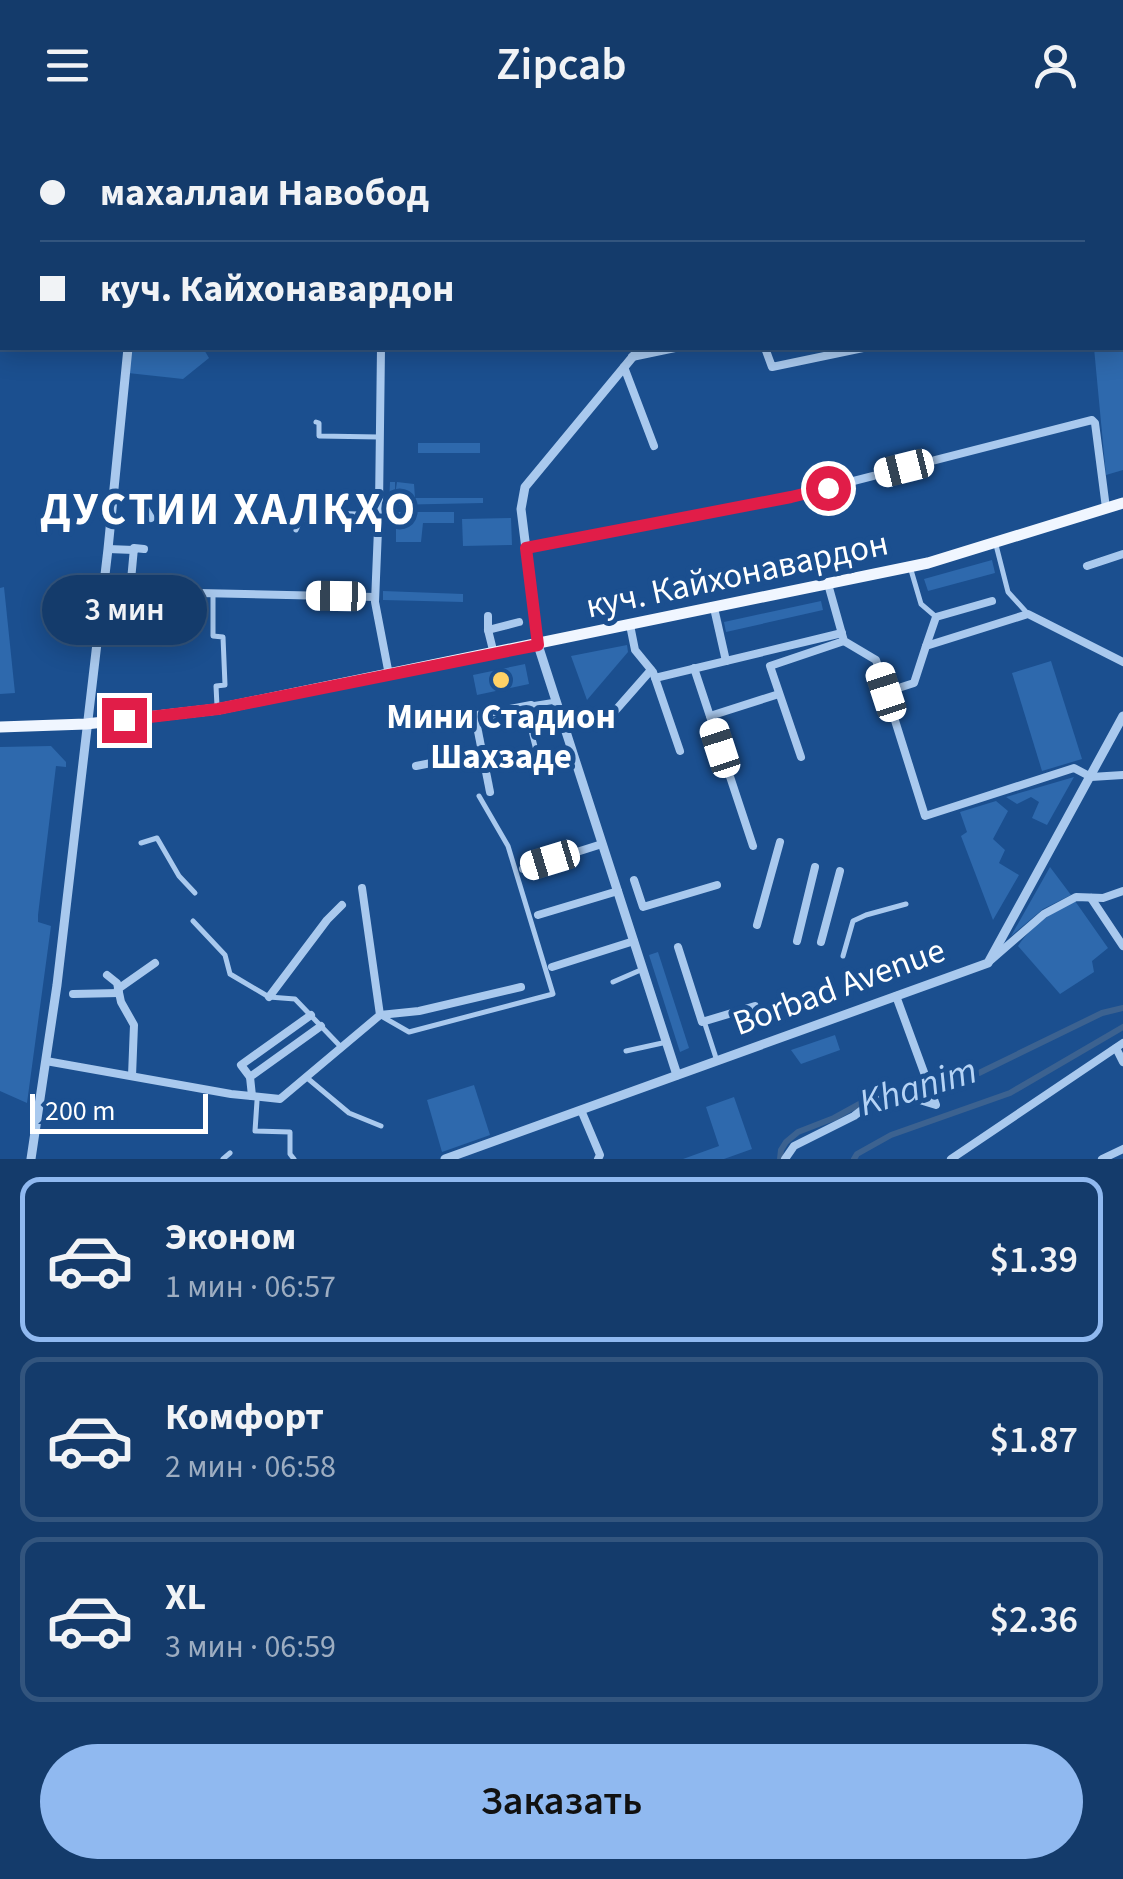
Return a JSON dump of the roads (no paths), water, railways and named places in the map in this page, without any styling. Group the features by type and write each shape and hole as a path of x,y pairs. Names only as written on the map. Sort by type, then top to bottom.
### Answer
{"main road":[{"name":"куч. Кайхонавардон","path":"0,727 86,724 218,709 494,654 910,567 1123,502"}],"street":[{"path":"31,1159 57,984 128,350"},
{"path":"381,350 376,597 388,675"},
{"path":"638,350 525,488 521,509 538,645 677,1075"},
{"path":"632,357 665,350"},
{"path":"766,350 772,366 853,350"},
{"path":"624,366 654,446"},
{"path":"526,548 791,497 1092,420 1106,508"},
{"path":"316,422 319,436 380,432"},
{"path":"145,508 151,518"},
{"path":"296,530 301,519 379,516"},
{"path":"995,542 1008,592 1028,614 1123,662"},
{"path":"108,549 138,550 130,591"},
{"path":"1086,566 1123,554"},
{"path":"910,567 921,604 936,616"},
{"path":"828,584 843,637 876,660 925,816 1074,768 1091,777 1123,776"},
{"path":"200,593 376,597"},
{"path":"214,593 213,636 223,638 224,685 216,686 218,709"},
{"path":"936,616 992,601"},
{"path":"714,608 726,661"},
{"path":"926,646 1028,614"},
{"path":"488,616 494,654"},
{"path":"886,692 914,683 936,616"},
{"path":"488,630 518,622"},
{"path":"630,626 635,650 653,674 680,751"},
{"path":"600,728 653,674 843,637"},
{"path":"801,757 770,666 843,637"},
{"path":"694,668 752,846"},
{"path":"710,716 780,694"},
{"path":"476,720 556,701"},
{"path":"416,718 429,724 527,715 541,770 576,763"},
{"name":"Borbad Avenue","path":"445,1159 988,963 1123,716"},
{"path":"476,720 490,792"},
{"path":"416,766 482,753"},
{"path":"380,1015 409,1032 553,994 508,846 479,796"},
{"path":"141,842 157,838 195,894"},
{"path":"757,925 780,842"},
{"path":"523,868 602,844"},
{"path":"797,940 815,867"},
{"path":"821,942 840,872"},
{"path":"634,880 643,908 717,885"},
{"path":"362,888 380,1015"},
{"path":"538,915 618,891"},
{"path":"988,963 1044,914 1076,898 1102,898 1123,892"},
{"path":"1091,898 1123,946"},
{"path":"843,956 853,921 906,904"},
{"path":"269,997 342,905"},
{"path":"194,921 225,955 230,974 269,997 295,999 341,1047"},
{"path":"552,967 634,941"},
{"path":"680,948 717,1061"},
{"path":"72,994 119,991 155,963"},
{"path":"613,982 643,969"},
{"path":"107,975 116,983 134,1025 132,1076"},
{"path":"46,1061 255,1098 280,1098 380,1015 419,1011 521,988"},
{"path":"785,1159 794,1146 854,1116 875,1100 913,1098 936,1105 896,996"},
{"path":"705,1022 755,1006"},
{"path":"294,1159 290,1154 290,1132 255,1130 255,1098 250,1077 241,1065 311,1015"},
{"path":"250,1077 321,1026"},
{"path":"626,1052 666,1042"},
{"path":"951,1159 1119,1046 1123,1062"},
{"path":"306,1077 350,1113 381,1126"},
{"path":"581,1110 600,1155 598,1159"},
{"path":"1102,1159 1123,1149"},
{"path":"222,1159 230,1153"}],"waterway":[{"name":"Khanim","path":"780,1159 786,1142 798,1132 874,1096 927,1092 979,1073 1102,1013 1123,1008"},
{"path":"854,1159 891,1135 1010,1093 1123,1027"}],"place":[{"name":"Мини Стадион Шахзаде","path":"501,680"}],"district":[{"name":"ДУСТИИ ХАЛҚҲО","path":"229,510"}]}
